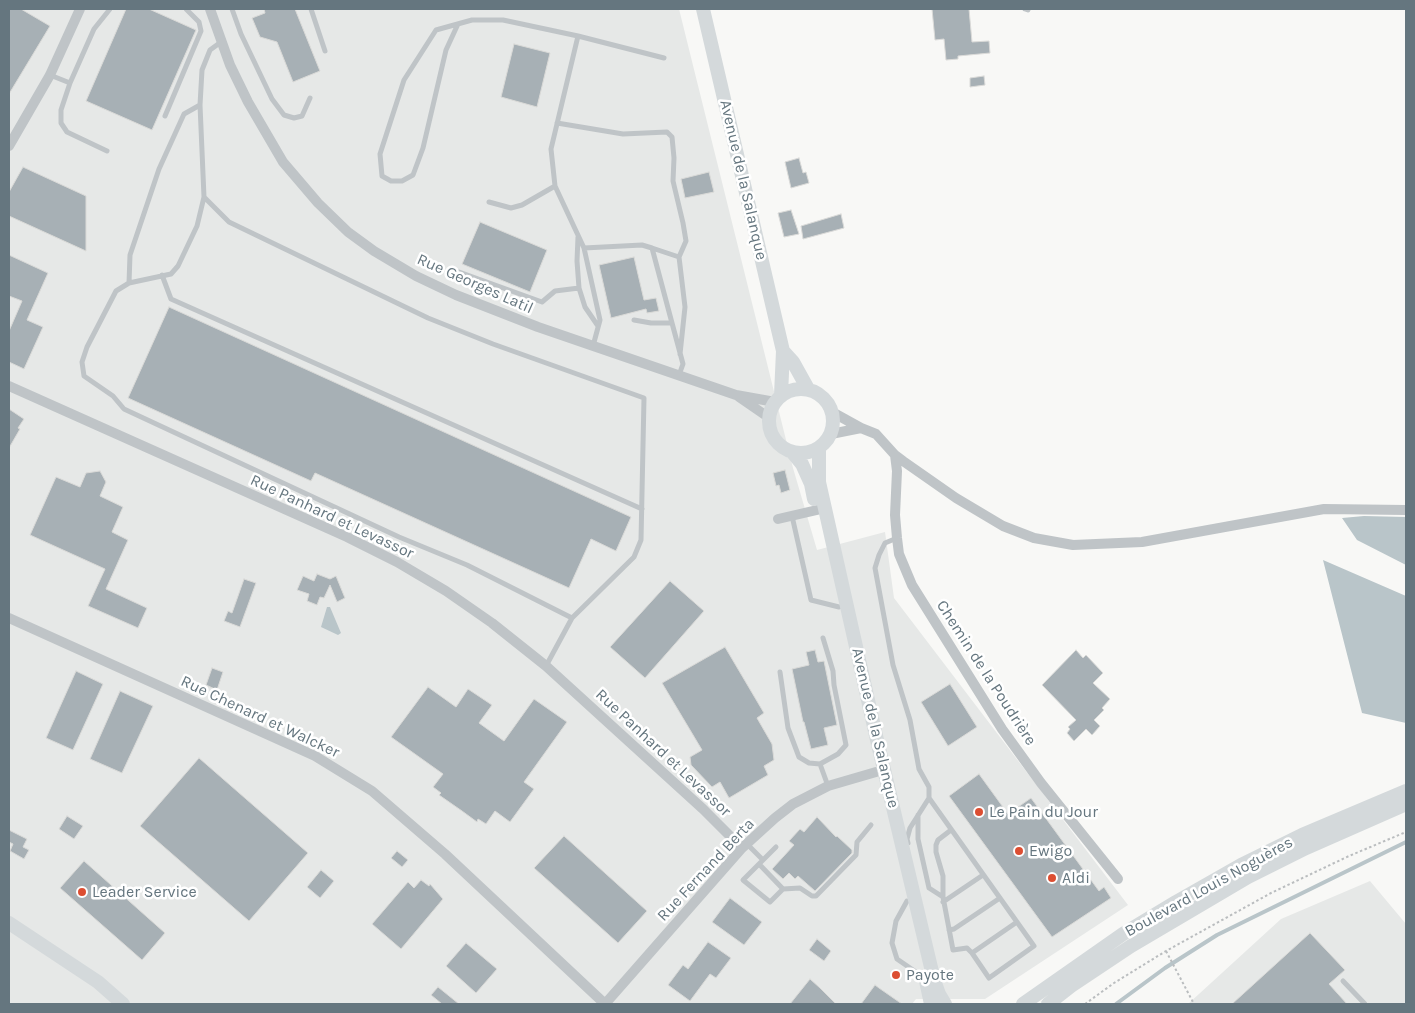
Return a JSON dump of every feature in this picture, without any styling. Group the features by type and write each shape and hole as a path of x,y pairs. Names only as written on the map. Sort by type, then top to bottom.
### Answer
{"main road":[{"name":"Avenue de la Salanque","path":"703,9 783,350"},
{"path":"783,350 793,362 808,389"},
{"path":"778,399 789,391 798,389 808,389 823,397 832,412 833,423 831,434 826,442 811,452 794,453 784,450 771,436 768,417 778,399 783,350"},
{"name":"Avenue de la Salanque","path":"819,448 819,482 877,740 934,980 945,1004"},
{"name":"Avenue de la Salanque","path":"794,453 802,464 811,484 931,1004"},
{"name":"Boulevard Louis Noguères","path":"1023,1004 1123,934 1241,865 1302,835 1406,791"},
{"name":"Boulevard Louis Noguères","path":"1048,1004 1071,986 1131,946 1248,877 1306,848 1406,804"},
{"path":"9,923 98,982 123,1004"}],"street":[{"path":"9,146 50,75 80,9"},
{"name":"Rue Georges Latil","path":"210,9 230,65 248,102 283,162 318,203 348,232 374,251 416,276 456,295 538,327 736,395 778,399"},
{"name":"Rue Panhard et Levassor","path":"9,386 347,537 397,562 454,597 492,623 546,666 745,846"},
{"name":"Rue Georges Latil","path":"736,395 768,417"},
{"path":"832,412 876,434 895,456 956,498 1004,526 1034,538 1072,545 1142,542 1324,509 1406,510"},
{"path":"831,434 861,428"},
{"name":"Chemin de la Poudrière","path":"895,456 899,554 912,585 1002,730 1118,879"},
{"path":"778,519 817,510"},
{"name":"Rue Chenard et Walcker","path":"9,618 316,756 372,791 445,854 605,1004"},
{"name":"Rue Fernand Berta","path":"605,1004 745,846 793,804 828,786 876,772"}],"lane":[{"path":"107,151 67,132 61,123 61,110 70,83 94,29 110,9"},
{"path":"164,116 201,31 199,22 186,9"},
{"path":"232,9 241,34 272,98 284,115 294,118 302,116 310,98"},
{"path":"311,9 325,51"},
{"path":"458,24 446,50 423,148 413,175 402,181 391,181 382,176 380,154 404,80 436,30 472,20 504,20 578,36 664,58"},
{"path":"578,36 551,148 555,186 584,248 600,320 593,346"},
{"path":"221,41 210,50 202,70 200,106 204,197 196,226 178,266 171,274 128,283 116,291 87,347 82,362 84,376 113,396 124,409 390,533 467,565 572,618"},
{"path":"50,75 70,83"},
{"path":"128,283 130,255 158,169 184,114 200,106"},
{"path":"557,123 623,134 667,132 672,137 674,158 673,181 686,241 679,257 685,307 680,354"},
{"path":"489,202 511,208 522,205 555,186"},
{"path":"204,197 229,222 428,318 493,344 644,398 641,540 634,558 572,618 546,666"},
{"path":"578,235 579,288 586,306 598,326"},
{"path":"584,248 642,245 679,257"},
{"path":"652,248 683,364 678,376"},
{"path":"459,272 542,302 555,291 579,288"},
{"path":"162,276 171,299 642,509"},
{"path":"634,320 652,323 672,323"},
{"path":"792,516 811,600 839,607"},
{"path":"897,538 885,544 875,568 893,665 910,720 919,769 929,787 929,798 910,828 907,838 922,903 924,940"},
{"path":"780,672 788,728 799,757 809,763 820,764 838,754 846,746 834,685 834,671 823,638"},
{"path":"820,764 828,786"},
{"path":"929,798 1034,946 989,978 967,948 954,950 943,899 943,876 936,852 938,840 951,830"},
{"path":"918,815 918,839 929,888 943,899"},
{"path":"776,847 742,880 770,902 782,889 800,888 812,896 816,896 856,855 857,842 871,824"},
{"path":"745,846 761,862 782,889"},
{"path":"943,899 983,875"},
{"path":"949,930 954,929 1000,898"},
{"path":"907,901 896,921 892,943 897,959 926,978"},
{"path":"972,953 1017,922"},
{"path":"1343,981 1365,1004"}],"path":[{"path":"1085,1004 1114,983 1166,951 1271,893 1349,856 1406,832"},
{"path":"1166,951 1194,1004"}],"shaded area":[{"path":"9,9 679,9 793,468 817,550 885,532 894,598 1128,905 985,999 916,999 912,1004 9,1004"},
{"path":"1364,516 1406,517 1406,565 1357,540 1342,518"},
{"path":"1323,560 1406,596 1406,723 1362,713"},
{"path":"327,607 330,607 341,633 338,635 321,627"},
{"path":"1370,881 1406,924 1406,1004 1188,1004 1281,919"}],"building":[{"path":"9,9 21,9 50,26 9,94"},
{"path":"126,9 149,9 196,30 152,130 86,101"},
{"path":"264,9 295,9 320,71 293,82 277,42 260,37 252,18 265,13"},
{"path":"932,9 969,9 972,42 989,41 990,53 958,56 958,59 946,60 944,39 935,40"},
{"path":"514,44 550,53 537,107 501,97"},
{"path":"984,76 985,85 970,87 970,78"},
{"path":"799,158 803,173 806,172 809,183 791,188 785,162"},
{"path":"23,167 86,196 86,251 9,216 9,192"},
{"path":"709,172 714,192 685,198 681,179"},
{"path":"791,210 799,234 784,237 778,213"},
{"path":"841,214 844,228 803,239 801,226"},
{"path":"480,222 547,250 530,292 462,264"},
{"path":"9,255 48,273 27,320 43,327 24,369 9,362 9,331 22,301 9,296"},
{"path":"634,257 644,300 656,298 659,311 647,313 646,309 611,318 599,265"},
{"path":"169,307 631,517 616,551 591,539 569,588 315,473 311,481 128,398"},
{"path":"9,409 24,419 9,448"},
{"path":"785,470 790,490 781,493 779,485 776,486 773,473"},
{"path":"100,471 106,482 100,496 123,507 112,532 128,540 106,589 147,608 138,628 88,606 105,569 30,535 56,477 80,487 86,473"},
{"path":"317,574 330,579 336,576 345,598 337,602 330,585 324,598 320,597 317,605 307,601 309,594 297,590 303,576 314,581"},
{"path":"244,579 256,583 240,627 224,621 228,611 232,613"},
{"path":"670,581 704,611 645,678 610,647"},
{"path":"725,647 764,713 757,718 772,744 774,760 764,766 768,775 729,798 720,782 712,787 691,765 690,757 702,750 662,683"},
{"path":"815,650 818,662 824,661 837,725 824,728 828,745 811,749 803,722 792,669 809,665 806,652"},
{"path":"1076,650 1083,658 1086,655 1103,673 1093,683 1110,699 1102,708 1104,710 1094,720 1100,726 1092,735 1086,729 1074,741 1067,733 1070,729 1068,727 1076,720 1042,685"},
{"path":"212,668 223,672 217,690 206,685"},
{"path":"76,671 103,684 73,750 46,738"},
{"path":"950,684 977,727 948,746 921,702"},
{"path":"428,687 456,707 468,689 492,705 479,723 504,741 534,699 567,722 524,782 534,789 510,822 495,811 486,824 478,819 477,822 439,795 441,793 433,787 443,774 391,737"},
{"path":"120,691 153,706 122,773 90,759"},
{"path":"199,758 308,853 249,921 140,826"},
{"path":"979,774 1008,814 1031,798 1099,891 1104,887 1111,898 1052,937 949,796"},
{"path":"67,816 83,826 74,839 59,829"},
{"path":"817,817 836,837 852,850 852,853 815,891 798,876 795,879 789,873 783,879 772,869 794,845 789,841 800,829 804,832"},
{"path":"9,830 27,839 23,847 29,850 24,859 10,851 13,844 9,842"},
{"path":"564,836 647,911 618,943 534,868"},
{"path":"397,851 408,860 402,867 391,858"},
{"path":"84,861 165,933 142,960 60,888"},
{"path":"321,870 334,881 320,898 307,887"},
{"path":"421,880 429,886 430,884 443,899 401,949 372,924 408,882 414,888"},
{"path":"730,898 762,922 744,945 712,922"},
{"path":"1310,933 1345,970 1329,984 1347,1004 1232,1004"},
{"path":"817,939 831,951 824,961 809,950"},
{"path":"708,942 731,958 716,978 710,974 690,1001 668,985 683,965 688,969"},
{"path":"466,943 497,969 476,993 446,966"},
{"path":"810,979 820,988 836,1004 790,1004"},
{"path":"875,985 879,988 902,1004 861,1004"},
{"path":"438,987 459,1004 442,1004 431,995"}],"waterway":[{"path":"1116,1004 1165,968 1217,935 1406,842"}],"place":[{"name":"Le Pain du Jour","path":"979,812"},
{"name":"Ewigo","path":"1019,851"},
{"name":"Aldi","path":"1052,878"},
{"name":"Leader Service","path":"82,892"},
{"name":"Payote","path":"896,975"}]}
